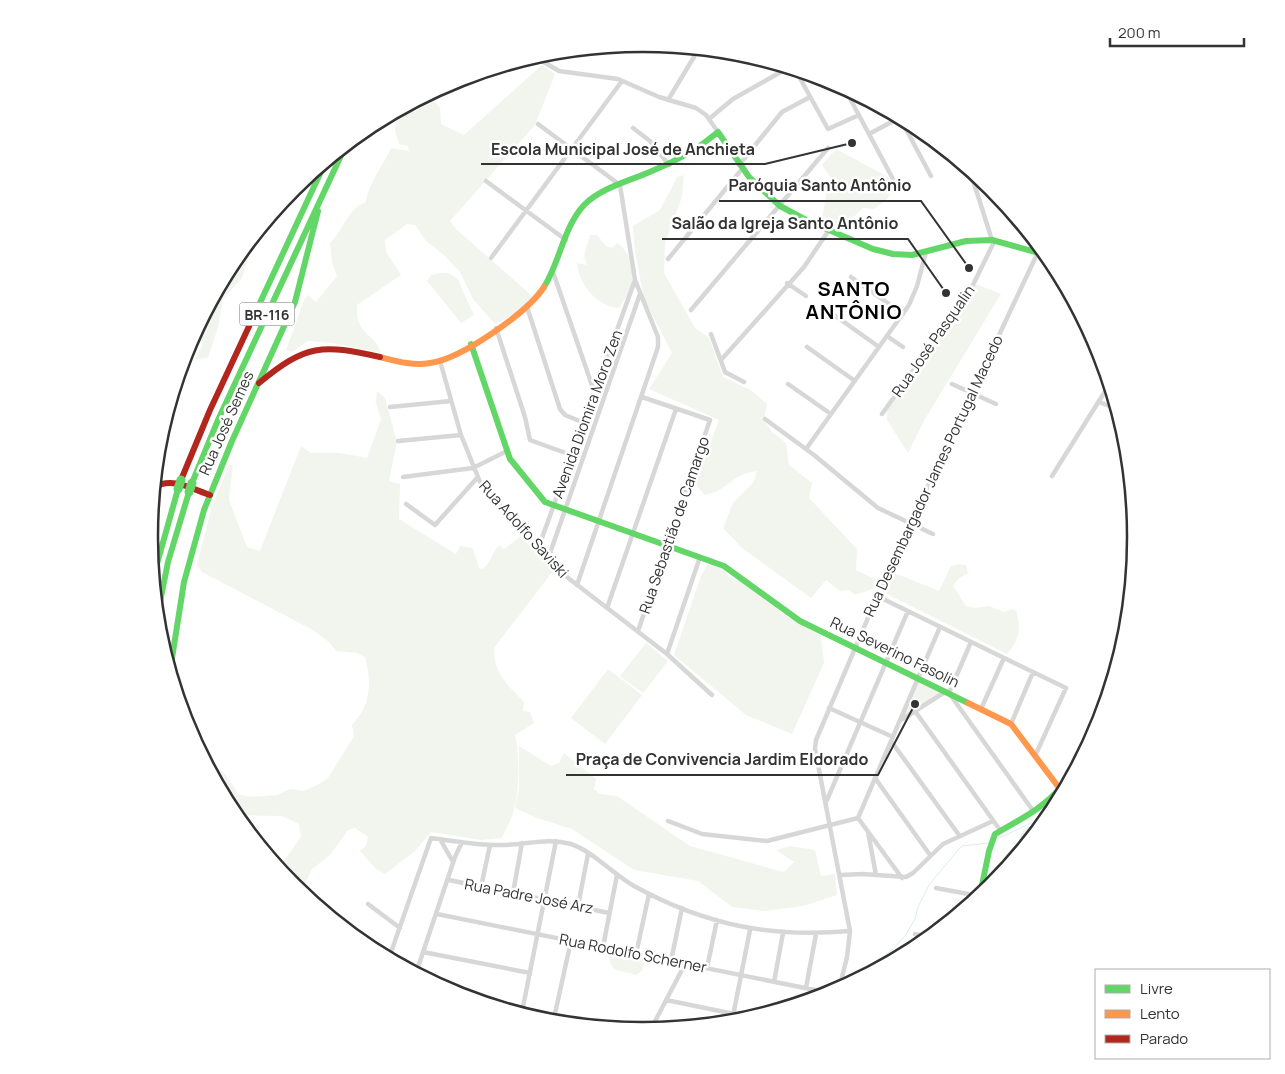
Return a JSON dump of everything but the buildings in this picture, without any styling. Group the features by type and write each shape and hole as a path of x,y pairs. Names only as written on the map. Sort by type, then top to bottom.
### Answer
{"main road":[{"path":"259,383 285,361 308,349 324,346 412,363 440,361 471,344 527,307 541,292 584,206 599,194 669,165 696,151 718,132 741,167 757,186 780,206 829,230 883,252 902,255 926,252 966,241 993,240 1034,252"},
{"name":"BR-116","path":"161,595 168,562 190,488 218,420 338,161"},
{"name":"BR-116","path":"159,558 181,480 210,410 318,178"},
{"name":"Rua José Semes","path":"173,654 186,575 210,495 299,291 324,191"},
{"path":"471,344 507,451 517,470 542,499 553,506"},
{"path":"271,356 285,361"},
{"path":"161,483 169,482 210,495"},
{"name":"Rua Severino Fasolin","path":"553,506 700,557 729,569 794,617 1011,724 1058,786"},
{"path":"982,883 992,842 1000,830 1034,812 1050,798"}],"street":[{"path":"668,100 694,57"},
{"path":"546,62 559,71 622,81 668,100 696,108 710,120 718,132"},
{"path":"710,120 733,99 780,73"},
{"path":"801,79 828,129 859,115"},
{"path":"491,258 622,81"},
{"path":"668,259 782,112 810,97"},
{"path":"851,99 893,179"},
{"path":"869,134 893,122"},
{"path":"538,124 620,185 635,280 659,342 577,585"},
{"path":"633,128 650,141 669,165"},
{"path":"907,131 931,176"},
{"path":"691,310 828,148"},
{"path":"486,181 566,240"},
{"path":"975,185 993,240"},
{"path":"721,360 808,262 829,230"},
{"name":"Rua José Pasqualin","path":"882,414 970,291 993,240"},
{"path":"806,449 903,314 915,294 926,252"},
{"name":"Rua Desembargador James Portugal Macedo","path":"841,979 846,962 850,931 815,744 910,523 972,393 1039,260"},
{"path":"553,271 595,394 604,397"},
{"path":"851,276 903,314"},
{"name":"Avenida Diomira Moro Zen","path":"538,549 582,422 595,394 635,280"},
{"path":"788,283 806,296"},
{"name":"Avenida Diomira Moro Zen","path":"548,559 612,369 640,294"},
{"path":"527,307 560,409 565,415 582,422"},
{"path":"830,312 879,347"},
{"path":"496,328 525,417 530,440 571,455"},
{"path":"711,334 728,375 744,382"},
{"path":"887,336 903,347"},
{"path":"807,347 854,381"},
{"name":"Rua Adolfo Saviski","path":"440,361 451,401 477,478 548,559 577,585 667,654 712,695"},
{"path":"788,384 831,414"},
{"path":"952,384 996,404"},
{"path":"1052,476 1105,394"},
{"path":"607,608 676,409 642,397"},
{"path":"390,407 451,401"},
{"path":"1099,402 1108,406"},
{"name":"Rua Sebastião de Camargo","path":"638,631 710,420 676,409"},
{"path":"765,419 806,449 874,504 933,534"},
{"path":"398,441 462,435"},
{"path":"403,477 473,468 507,451"},
{"path":"406,504 436,525 477,478"},
{"path":"667,654 700,557"},
{"path":"877,596 1066,688 1035,756"},
{"path":"826,802 908,611"},
{"path":"858,818 940,627"},
{"path":"900,720 947,693 971,642"},
{"path":"981,709 1004,658"},
{"path":"1011,724 1034,672"},
{"path":"947,693 1034,812"},
{"path":"829,708 892,739 959,835"},
{"path":"915,711 1000,830"},
{"path":"875,778 930,855"},
{"path":"668,821 702,834 767,841 858,818"},
{"path":"858,818 902,878"},
{"path":"841,876 876,875 902,878 913,873 943,844 993,821"},
{"path":"867,830 876,875"},
{"path":"391,952 431,838 490,845 536,840 556,841 572,845 588,854 648,894 717,920 750,930 783,933 816,934 850,931"},
{"path":"440,839 453,863"},
{"path":"520,1006 530,973 556,841"},
{"path":"418,967 462,842"},
{"path":"513,893 522,843"},
{"path":"481,887 490,845"},
{"path":"578,906 588,854"},
{"path":"603,947 617,875"},
{"name":"Rua Padre José Arz","path":"449,880 610,912"},
{"path":"936,888 969,894"},
{"path":"636,954 648,894"},
{"path":"368,904 400,928"},
{"path":"671,961 682,908"},
{"name":"Rua Rodolfo Scherner","path":"437,914 815,990"},
{"path":"707,968 717,920"},
{"path":"734,1012 750,930"},
{"path":"774,982 783,933"},
{"path":"806,988 816,934"},
{"path":"555,1013 571,941"},
{"path":"423,952 530,973"},
{"path":"654,1021 685,964"},
{"path":"666,1000 730,1013"}],"shaded area":[{"path":"542,65 555,74 535,125 450,221 456,229 532,296 522,309 495,324 473,299 460,272 445,256 426,241 415,225 407,224 385,240 386,252 401,275 357,305 359,323 378,346 381,353 333,343 308,341 292,352 286,350 305,298 308,295 316,302 337,276 332,263 330,243 350,214 366,202 373,182 391,148 409,151 408,146 399,144 395,131 396,119 434,101 440,108 441,124 464,135"},
{"path":"836,149 888,177 895,184 887,199 874,209 863,208 843,227 837,229 822,219 827,190 835,184 822,165"},
{"path":"684,175 682,197 665,243 664,273 695,328 709,338 723,377 752,391 767,404 764,420 772,432 786,443 789,465 812,483 809,498 857,549 856,570 878,581 872,589 855,595 849,590 840,591 826,580 811,598 742,548 723,528 733,503 753,483 757,471 741,475 720,490 705,495 696,485 719,420 649,389 672,353 644,299 635,251 633,226 660,210 677,177"},
{"path":"590,235 597,235 606,246 612,248 617,243 625,250 630,260 632,271 631,285 619,308 597,299 590,293 581,279 577,263 587,265 584,256"},
{"path":"249,254 242,278 223,299 218,327 208,358 195,359 204,342 200,341 208,323 223,295"},
{"path":"448,273 459,280 474,315 461,323 427,281 431,275"},
{"path":"976,284 1001,294 925,419 908,453 887,420 887,411 968,299"},
{"path":"377,391 385,398 397,442 389,481 400,484 399,519 456,554 460,546 473,548 479,568 483,569 500,545 503,550 521,536 553,571 494,648 494,657 499,672 507,684 524,702 523,711 530,712 534,723 515,735 518,754 517,794 512,816 502,838 481,840 431,832 415,851 385,874 376,869 360,851 366,846 368,837 355,828 348,830 330,855 312,869 305,884 283,862 301,837 299,824 282,816 246,815 218,769 224,773 238,794 249,797 277,795 290,789 304,791 328,778 354,736 352,725 366,701 369,676 365,657 357,653 336,651 329,642 313,630 202,572 197,565 212,506 229,465 233,465 229,500 247,547 260,551 301,446 311,453 340,453 367,458 381,419 376,403"},
{"path":"709,562 725,570 727,575 736,581 740,580 762,594 781,613 821,636 824,663 792,734 746,715 674,655 701,576"},
{"path":"966,565 968,573 958,579 953,586 966,606 975,608 989,606 1004,612 1012,609 1016,611 1019,623 1017,639 1007,654 883,592 892,572 939,591 951,566"},
{"path":"646,643 668,661 643,693 620,676"},
{"path":"608,669 642,695 605,744 571,718"},
{"path":"919,680 942,692 902,717"},
{"path":"519,746 551,766 559,763 564,753 596,779 594,789 600,794 617,796 690,846 784,872 794,862 776,850 790,846 815,850 821,876 835,874 837,895 803,906 765,911 732,907 698,881 634,870 572,829 537,818 515,808 519,788"},
{"path":"1033,823 1020,841 1019,838 1024,829"},
{"path":"610,955 645,962 642,971 636,975 614,969 610,962"}],"waterway":[{"path":"995,840 1034,822"},
{"path":"874,963 891,951 905,936 915,919 918,907 929,885 958,850 962,846 989,843"}],"traffic: fast":[{"path":"544,287 554,267 566,234 584,205 608,189 679,159 718,132 749,177 780,206 808,221 873,249 893,254 912,255 966,241 992,240 1034,252"},
{"path":"192,483 218,420 339,160"},
{"path":"258,307 318,177"},
{"path":"173,654 184,582 204,510 232,441 295,302 318,211"},
{"path":"471,344 510,459 545,502 724,566 800,621 968,703"},
{"path":"178,489 181,480"},
{"path":"189,492 192,483"},
{"path":"159,558 178,489"},
{"path":"161,595 168,562 189,492"},
{"path":"983,882 989,851 995,834 1031,813 1050,799"}],"traffic: slow":[{"path":"380,357 417,364 443,360 475,344 509,321 535,298 544,287"},
{"path":"968,703 1011,724 1058,786"}],"traffic: jam":[{"path":"181,480 210,410 258,307"},
{"path":"259,383 290,361 315,350 343,350 380,357"},
{"path":"161,485 174,483 210,495"}],"place":[{"name":"Escola Municipal José de Anchieta","path":"852,143"},
{"name":"Paróquia Santo Antônio","path":"969,268"},
{"name":"Salão da Igreja Santo Antônio","path":"946,293"},
{"name":"Praça de Convivencia Jardim Eldorado","path":"915,704"}],"district":[{"name":"SANTO ANTÔNIO","path":"854,300"}]}
